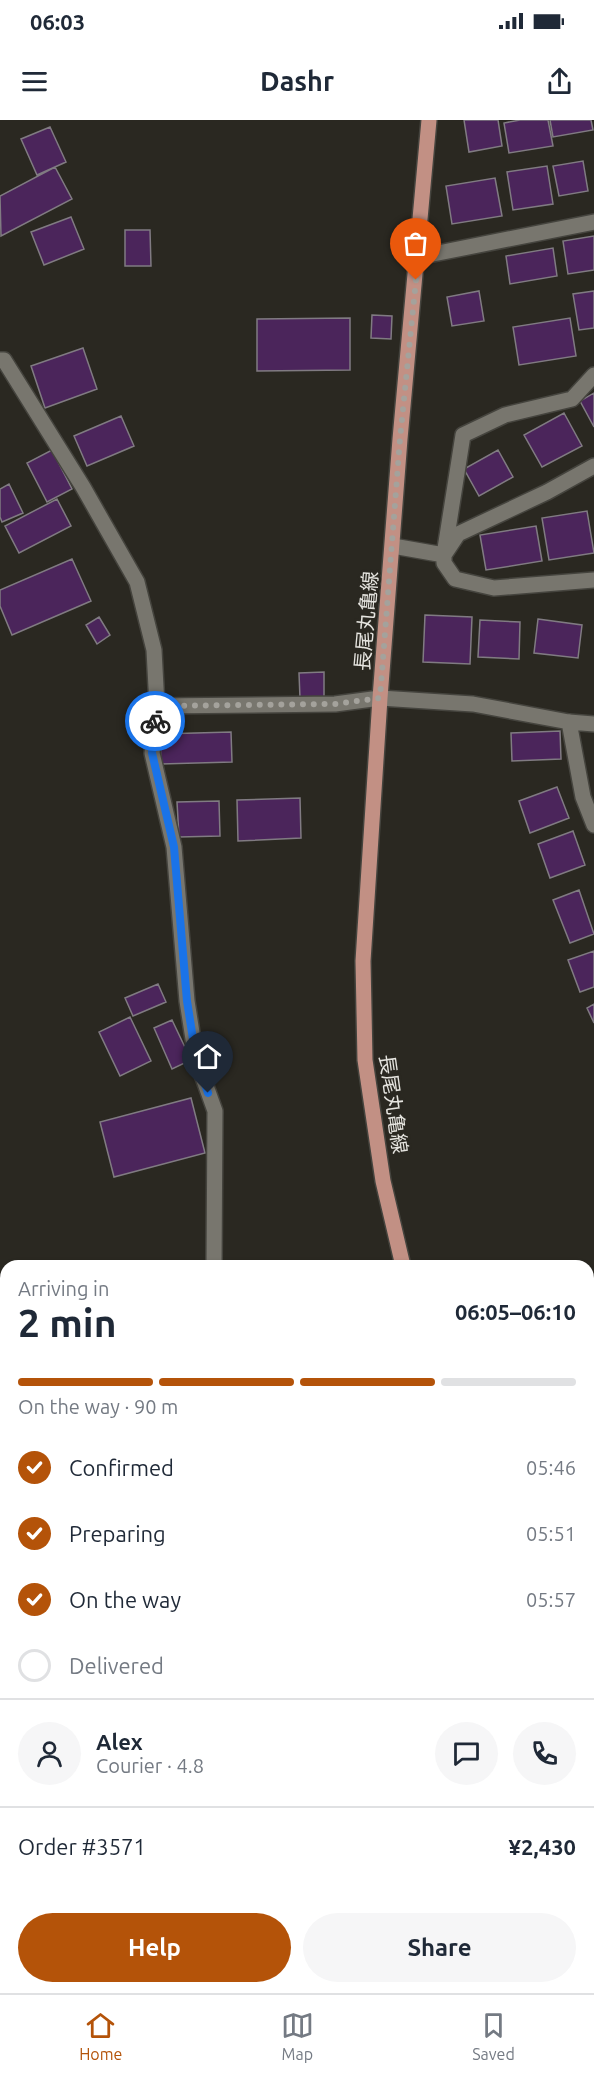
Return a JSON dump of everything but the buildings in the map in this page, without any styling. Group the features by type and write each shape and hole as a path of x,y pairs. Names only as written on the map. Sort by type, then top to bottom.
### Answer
{"main road":[{"name":"長尾丸亀線","path":"402,1260 383,1181 365,1060 363,961 400,439 429,120"}],"street":[{"path":"418,257 594,222"},
{"path":"0,360 4,360 83,487 137,582 154,650 156,706 152,753 174,847 187,1001 196,1058 214,1111 214,1260"},
{"path":"594,375 572,399 505,415 463,435 444,555 444,562 455,579 494,588 594,580"},
{"path":"444,555 458,534 547,492 594,466"},
{"path":"393,546 444,555"},
{"path":"156,706 335,704 380,698 473,704 569,722 594,724"},
{"path":"569,722 583,796 594,825"}],"way so far":[{"path":"155,721 156,706 335,704 380,698 400,439 416,280"}],"route":[{"path":"155,721 152,753 174,847 187,1001 196,1058 208,1093"}]}
